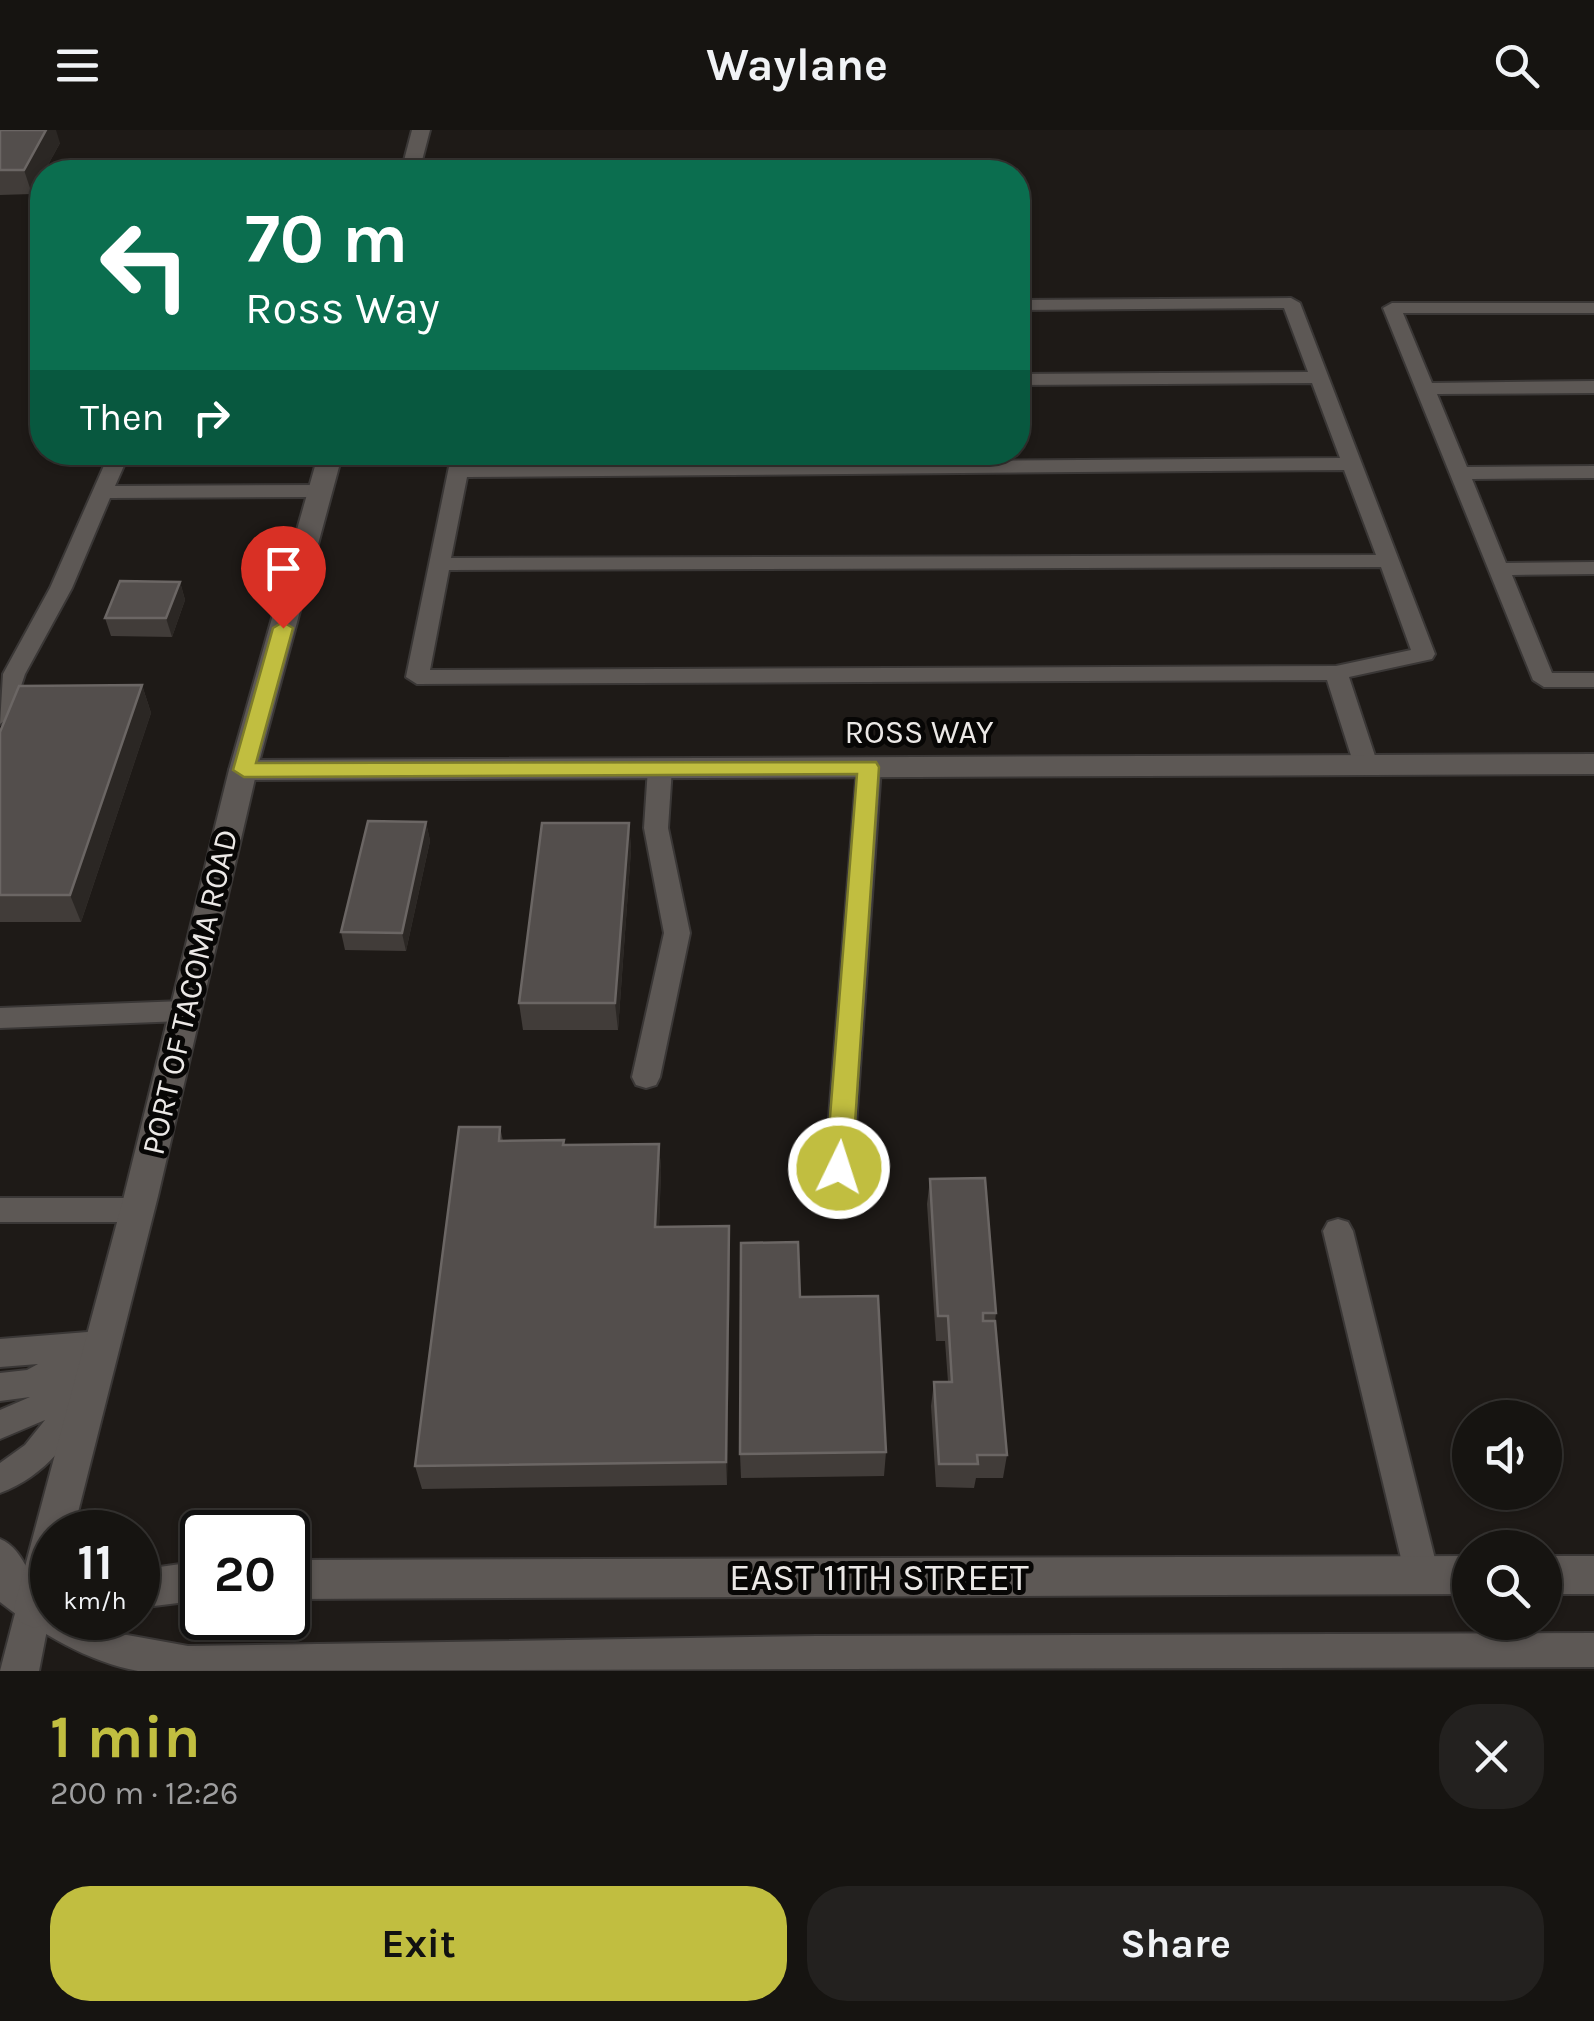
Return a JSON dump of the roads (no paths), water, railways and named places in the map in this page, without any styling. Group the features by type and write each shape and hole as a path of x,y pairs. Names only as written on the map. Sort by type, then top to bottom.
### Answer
{"street":[{"path":"413,160 421,130"},
{"name":"PORT OF TACOMA ROAD","path":"59,1510 138,1210 244,770 327,465"},
{"name":"ROSS WAY","path":"244,770 1594,764"},
{"name":"EAST 11TH STREET","path":"310,1580 1452,1575"},
{"path":"1562,1575 1594,1575"},
{"name":"PORT OF TACOMA ROAD","path":"18,1671 29,1607"}],"lane":[{"path":"460,465 417,677 1336,673 1424,654 1291,302 1030,305"},
{"path":"1594,308 1392,308 1544,680 1594,680"},
{"path":"1030,380 1320,377"},
{"path":"1425,389 1594,387"},
{"path":"1030,463 1352,464"},
{"path":"0,716 14,674 61,588 114,465"},
{"path":"1459,473 1594,472"},
{"path":"101,492 320,491"},
{"path":"440,564 1390,561"},
{"path":"1498,569 1594,568"},
{"path":"1336,673 1366,766"},
{"path":"839,1168 868,767"},
{"path":"646,1078 677,933 656,828 660,768"},
{"path":"0,1018 183,1011"},
{"path":"0,1210 138,1210"},
{"path":"1338,1231 1422,1575"},
{"path":"0,1353 100,1345"},
{"path":"0,1388 32,1383 100,1345"},
{"path":"0,1425 44,1406 100,1345"},
{"path":"0,1478 27,1466 64,1422 100,1345"},
{"path":"0,1555 29,1607"},
{"path":"0,1582 29,1607 112,1648 188,1663 817,1654 1594,1650"}]}
